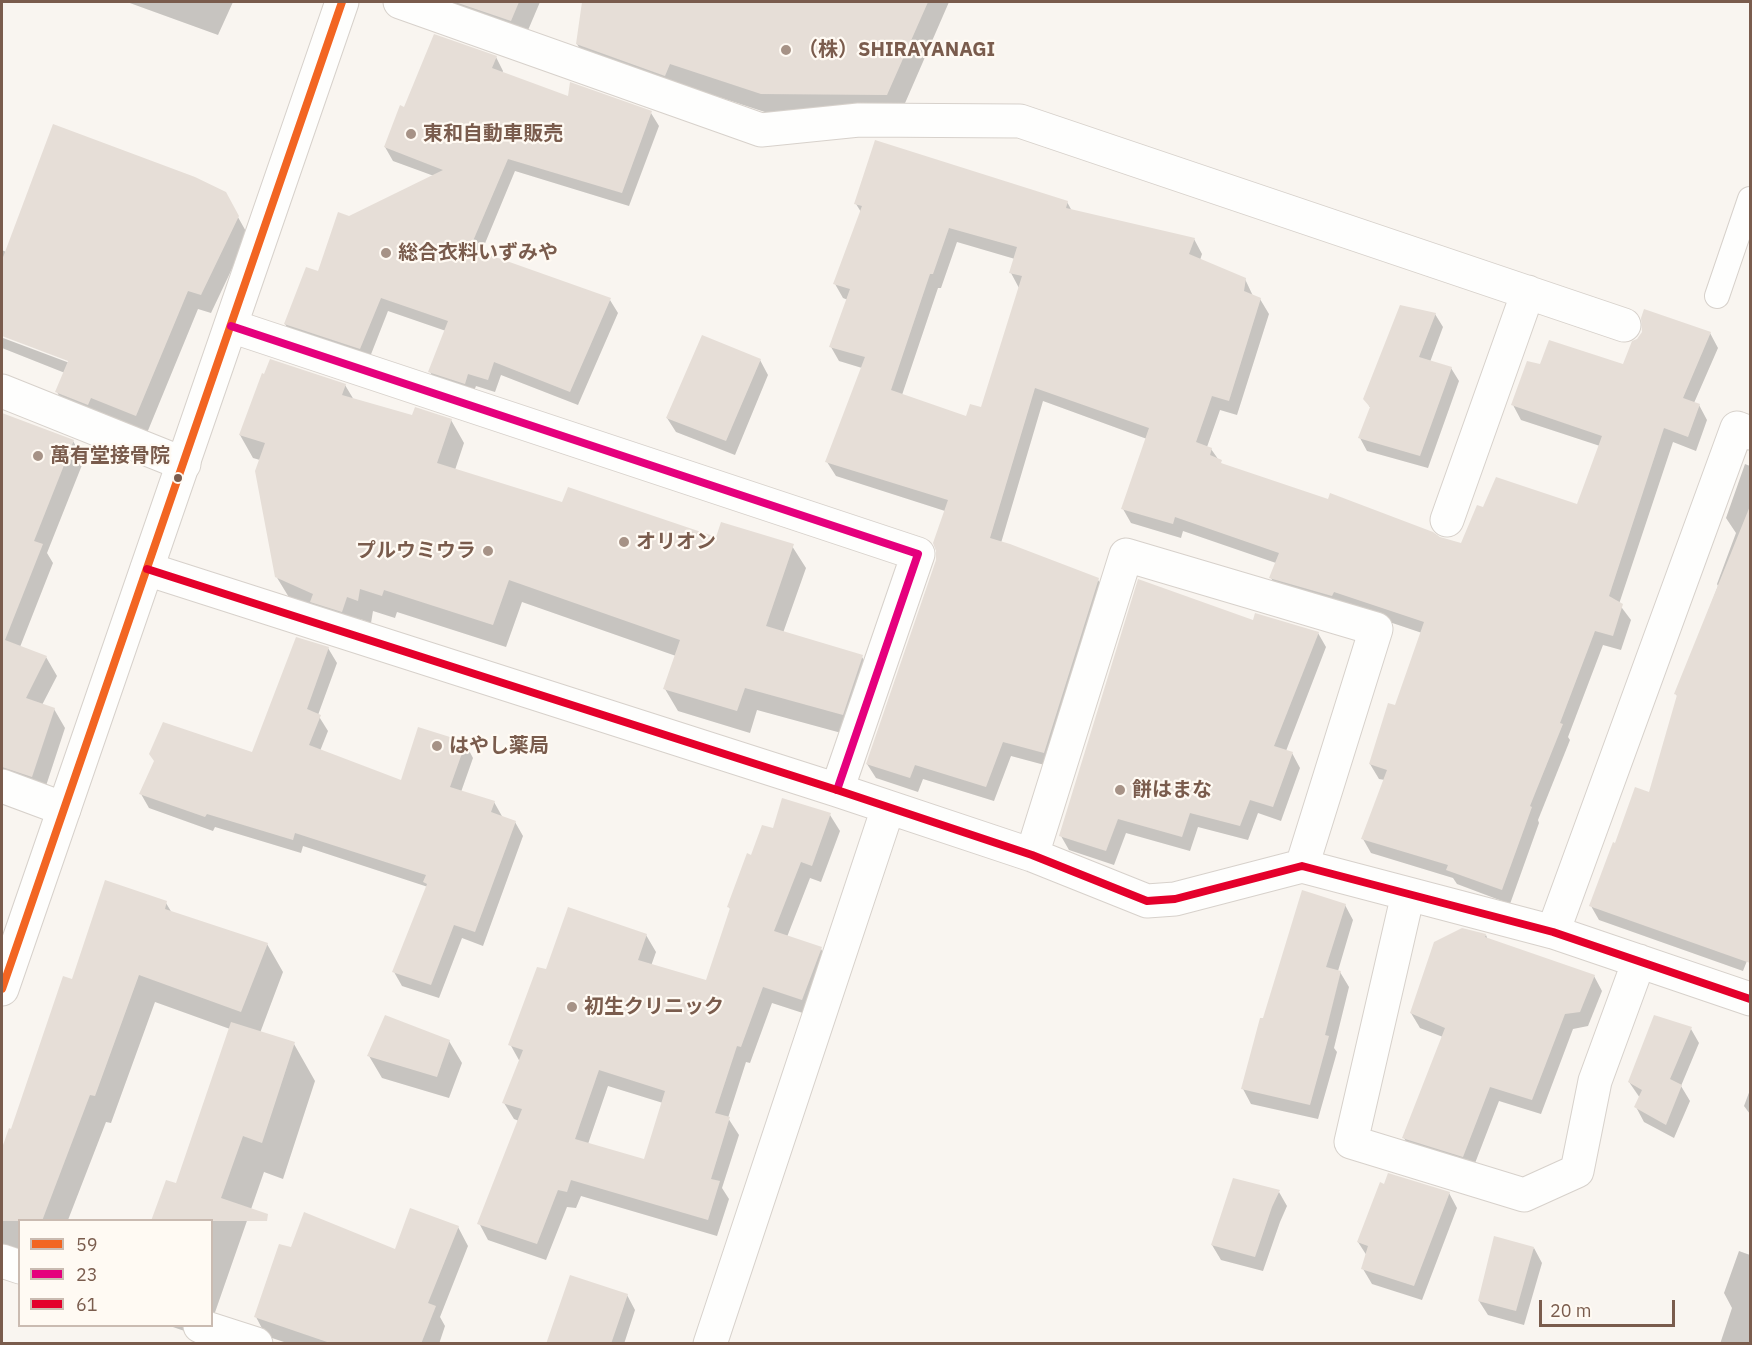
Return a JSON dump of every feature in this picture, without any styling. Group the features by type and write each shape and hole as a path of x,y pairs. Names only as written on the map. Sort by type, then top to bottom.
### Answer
{"street":[{"path":"2,989 342,2"},
{"path":"400,2 761,130 859,120 1020,121 1624,325"},
{"path":"1447,520 1528,292"},
{"path":"231,326 918,554 837,790"},
{"path":"2,391 184,464"},
{"path":"1553,932 1737,428 1750,432"},
{"path":"1032,855 1126,555 1376,629 1302,866"},
{"path":"147,569 837,790 1032,855 1148,901 1175,900 1302,866 1553,932 1750,999"},
{"path":"2,786 64,809"},
{"path":"710,1344 888,808"},
{"path":"1408,894 1351,1142 1524,1195 1577,1171 1595,1081 1639,961"},
{"path":"2,1261 18,1266"},
{"path":"203,1327 256,1344"}],"lane":[{"path":"1717,297 1750,199"}],"building":[{"path":"455,2 519,2 511,21"},
{"name":"（株）SHIRAYANAGI","path":"582,2 928,2 887,95 761,94 670,64 665,76 576,44"},
{"path":"434,34 497,56 492,68 568,96 570,82 652,111 622,193 508,159 470,248 611,298 570,392 494,362 488,380 468,374 465,384 428,372 448,321 381,298 360,349 284,324 306,267 318,271 338,212 349,216 443,170 384,147 400,105 404,107"},
{"path":"53,124 195,177 226,192 239,216 201,295 188,291 136,416 91,398 88,405 55,392 68,361 2,336 2,260"},
{"path":"875,140 1068,201 1066,208 1195,238 1189,254 1246,278 1244,291 1261,298 1229,401 1212,396 1196,442 1212,448 1210,455 1222,460 1221,463 1328,499 1330,493 1433,532 1440,537 1461,543 1477,505 1483,507 1496,477 1577,504 1602,436 1511,405 1527,361 1540,364 1549,340 1623,364 1632,341 1637,339 1642,332 1641,318 1644,309 1711,332 1683,398 1700,404 1688,437 1664,428 1609,596 1623,604 1613,636 1595,631 1560,723 1563,724 1530,806 1532,807 1502,890 1446,870 1448,865 1361,839 1387,770 1369,764 1388,703 1395,705 1424,622 1334,592 1332,596 1269,578 1279,553 1175,517 1173,524 1121,509 1149,428 1035,388 990,538 1099,578 1044,753 1003,742 986,787 915,765 910,778 866,764 936,560 933,543 948,500 825,462 865,357 829,347 850,289 833,284 862,206 854,204","holes":["949,228 1017,247 1009,273 1022,276 981,407 970,404 966,416 891,390 930,274 933,274"]},
{"path":"1400,305 1436,313 1419,357 1452,367 1420,456 1358,438 1370,407 1363,399"},
{"path":"702,335 761,359 726,441 666,418"},
{"path":"270,359 346,384 342,395 412,415 415,407 452,419 437,463 562,502 568,487 716,537 721,522 794,544 766,626 863,655 843,715 745,688 737,711 663,689 680,640 509,580 493,625 384,590 382,596 360,589 358,601 347,597 342,612 310,602 313,594 275,577 255,471 265,443 239,435 262,373 264,374"},
{"path":"2,413 74,440 34,541 43,544 5,640 47,656 26,698 55,708 32,777 2,767"},
{"path":"1750,506 1750,963 1589,906 1635,787 1649,792 1677,695 1674,694"},
{"path":"1138,579 1253,620 1255,613 1319,632 1274,746 1293,752 1273,807 1250,800 1240,826 1190,813 1182,837 1118,819 1106,851 1059,836"},
{"path":"296,637 329,647 307,709 321,715 309,745 401,780 418,727 466,742 450,787 495,801 491,812 516,821 475,932 454,925 431,985 392,972 427,884 423,882 426,875 295,833 293,840 207,814 205,817 139,794 154,761 149,754 163,722 252,752"},
{"path":"782,798 831,813 812,866 801,862 774,931 822,947 802,1000 763,987 741,1047 737,1046 715,1113 730,1117 711,1179 720,1181 708,1220 571,1180 567,1192 558,1190 537,1244 477,1224 522,1109 502,1103 523,1050 508,1045 537,967 546,969 568,907 647,934 638,960 706,980 730,908 727,907 747,853 751,855 762,825 773,828","holes":["599,1070 665,1091 644,1159 575,1139"]},
{"path":"105,880 167,901 165,909 268,943 241,1012 139,975 95,1096 90,1095 43,1219 2,1221 2,1148 9,1128 11,1129 63,976 72,979"},
{"path":"1302,890 1346,904 1326,967 1341,971 1325,1035 1329,1036 1310,1105 1241,1089 1260,1018 1263,1018"},
{"path":"1462,928 1486,934 1485,937 1595,975 1580,1012 1565,1014 1532,1100 1490,1087 1463,1157 1402,1138 1445,1028 1410,1013 1434,942"},
{"path":"385,1015 450,1040 437,1077 367,1056"},
{"path":"1654,1015 1692,1027 1670,1079 1682,1085 1666,1125 1634,1107 1642,1090 1628,1082"},
{"path":"231,1022 295,1042 262,1143 243,1136 221,1198 268,1214 267,1221 152,1219 166,1180 176,1183"},
{"path":"1388,1173 1450,1192 1414,1286 1361,1269 1368,1246 1357,1242 1380,1182 1384,1184"},
{"path":"1233,1178 1280,1190 1255,1257 1211,1245"},
{"path":"410,1208 459,1226 428,1303 436,1306 421,1344 333,1344 254,1317 279,1244 291,1247 304,1212 395,1249"},
{"path":"1494,1236 1534,1247 1516,1311 1478,1301"},
{"path":"570,1275 628,1294 611,1344 546,1344"}],"transit line":[{"name":"59","path":"2,989 342,2"},
{"name":"23","path":"231,326 918,554 837,790"},
{"name":"61","path":"147,569 837,790 1032,855 1147,901 1175,899 1302,866 1553,932 1750,999"}],"place":[{"name":"（株）SHIRAYANAGI","path":"786,50"},
{"name":"東和自動車販売","path":"411,134"},
{"name":"総合衣料いずみや","path":"386,253"},
{"name":"萬有堂接骨院","path":"38,456"},
{"name":"オリオン","path":"624,542"},
{"name":"プルウミウラ","path":"488,551"},
{"name":"はやし薬局","path":"437,746"},
{"name":"餅はまな","path":"1120,790"},
{"name":"初生クリニック","path":"572,1007"}]}
